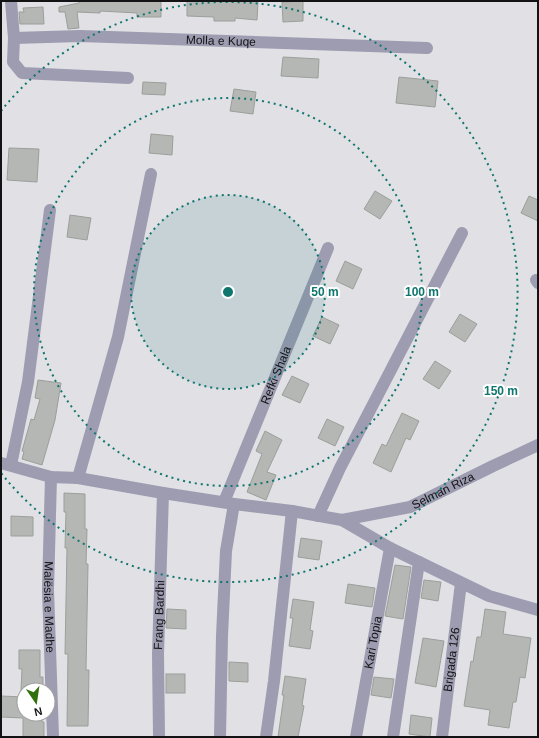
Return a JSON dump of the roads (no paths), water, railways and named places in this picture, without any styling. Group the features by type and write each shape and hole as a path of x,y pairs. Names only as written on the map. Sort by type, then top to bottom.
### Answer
{"street":[{"path":"11,1 14,38 13,62 22,73 128,78"},
{"name":"Molla e Kuqe","path":"14,38 80,36 427,48"},
{"path":"78,478 118,337 151,174"},
{"path":"50,210 28,382 6,464 51,477 78,478 163,494 292,511 342,520 390,548 461,583 490,596 538,610"},
{"path":"318,516 340,468 462,233"},
{"name":"Refki Shala","path":"220,737 222,636 229,503 328,248"},
{"name":"Selman Riza","path":"342,520 410,507 538,445"},
{"name":"Malësia e Madhe","path":"51,477 48,590 52,737"},
{"name":"Frang Bardhi","path":"159,737 158,654 163,494"},
{"path":"266,737 274,681 292,511"},
{"name":"Kari Topia","path":"356,737 390,548"},
{"path":"393,737 419,562"},
{"name":"Brigada 126","path":"442,737 461,583"}]}
